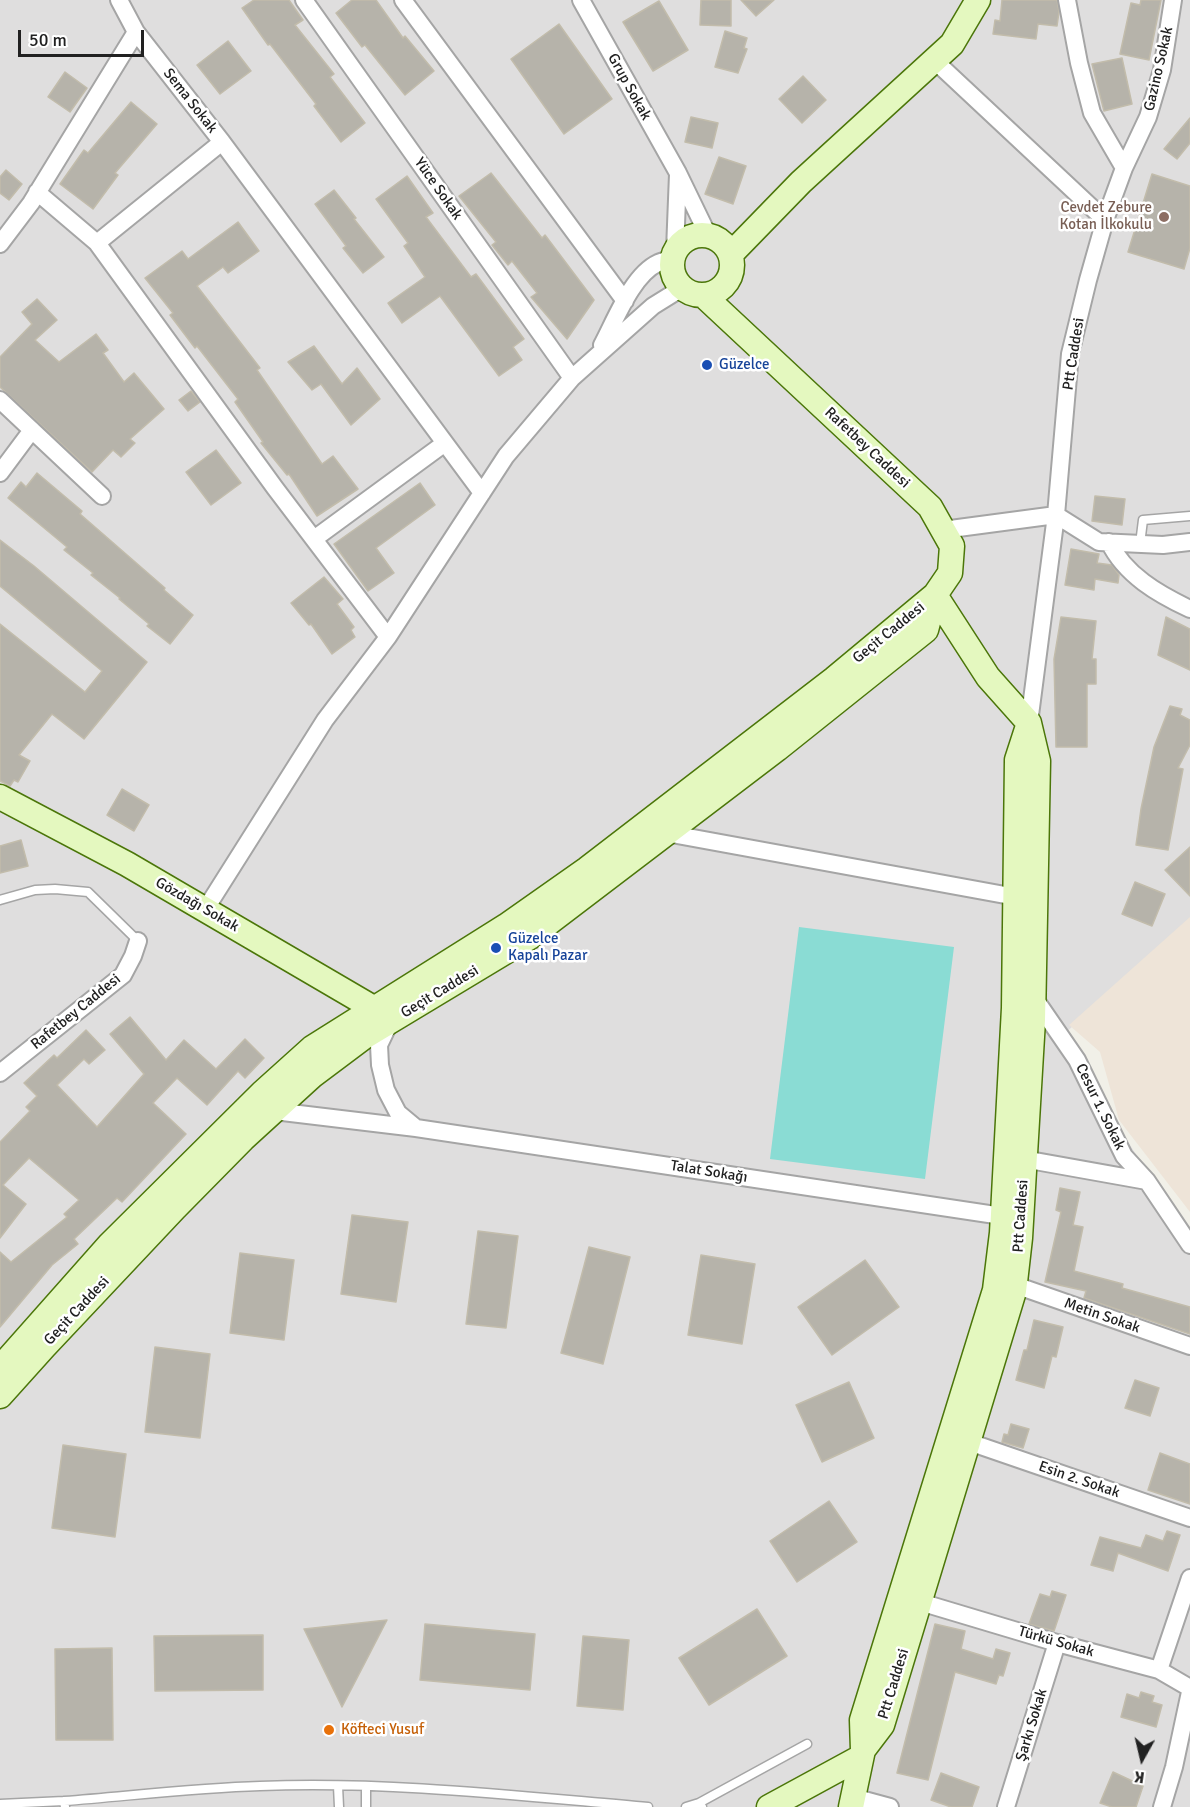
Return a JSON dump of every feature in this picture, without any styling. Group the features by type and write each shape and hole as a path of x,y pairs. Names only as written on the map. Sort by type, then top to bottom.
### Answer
{"main road":[{"path":"732,321 730,266 726,245 718,239 699,234 689,237 674,255 672,270 675,279 693,291 719,290 730,266 801,182 952,44 978,0"},
{"name":"Rafetbey Caddesi","path":"693,291 732,321 930,507 952,546 950,573 935,595"},
{"path":"935,595 988,677 1029,723"},
{"name":"Geçit Caddesi","path":"0,1368 110,1244 262,1093 312,1048 382,1016 530,938 777,749 926,630 935,595"},
{"name":"Geçit Caddesi","path":"0,1396 175,1208 243,1139 312,1076 364,1037 382,1016 587,869 834,679 935,595"},
{"name":"Ptt Caddesi","path":"862,1754 862,1720 989,1316 999,1264 1014,1008 1017,760 1029,723"},
{"name":"Ptt Caddesi","path":"862,1754 882,1725 1000,1340 1014,1285 1020,1238 1033,996 1038,761 1029,723"},
{"name":"Gözdağı Sokak","path":"0,797 127,864 382,1016"},
{"path":"852,1802 862,1754"},
{"path":"769,1807 862,1754"}],"street":[{"name":"Sema Sokak","path":"118,0 136,32 222,142 482,493"},
{"name":"Yüce Sokak","path":"304,0 572,378"},
{"path":"403,0 624,301"},
{"name":"Grup Sokak","path":"581,0 678,173 708,235"},
{"path":"1066,0 1092,113 1124,168"},
{"name":"Gazino Sokak","path":"1124,168 1148,117 1162,70 1173,0"},
{"path":"0,243 37,192 136,32"},
{"path":"934,61 1105,220"},
{"path":"97,243 222,142"},
{"name":"Ptt Caddesi","path":"1029,723 1056,515 1070,354 1105,220 1124,168"},
{"path":"598,354 624,301 648,270 674,255 678,173"},
{"path":"37,192 97,243 388,637"},
{"path":"205,910 325,720 388,637 506,456 572,378 598,354 653,306 693,291"},
{"path":"0,400 102,496"},
{"path":"0,473 32,430"},
{"path":"314,539 445,442"},
{"path":"943,530 1056,515 1099,542 1163,545 1190,542"},
{"path":"1109,542 1119,561 1143,582 1190,609"},
{"path":"666,833 1016,897"},
{"name":"Rafetbey Caddesi","path":"0,1073 123,975 138,941"},
{"name":"Cesur 1. Sokak","path":"1033,996 1077,1060 1124,1156 1147,1180 1190,1245"},
{"path":"382,1016 379,1045 380,1065 386,1090 398,1113 416,1128"},
{"name":"Talat Sokağı","path":"274,1111 416,1128 1002,1216"},
{"path":"1024,1159 1147,1180"},
{"name":"Metin Sokak","path":"1014,1285 1190,1346"},
{"name":"Esin 2. Sokak","path":"969,1442 1190,1518"},
{"path":"1159,1670 1190,1578"},
{"name":"Türkü Sokak","path":"920,1602 1057,1643 1159,1670 1190,1690"},
{"name":"Şarkı Sokak","path":"1006,1807 1057,1643"},
{"path":"1161,1807 1174,1767 1190,1690"},
{"path":"852,1802 890,1807"}],"lane":[{"path":"1140,544 1143,520 1190,516"},
{"path":"0,900 35,890 88,892 138,941"},
{"path":"686,1807 701,1805 807,1744"},
{"path":"0,1804 64,1804 260,1786 402,1786 648,1807"},
{"path":"338,1786 339,1807"},
{"path":"366,1786 366,1807"}],"shaded area":[{"path":"0,0 1190,0 1190,919 1061,1037 1190,1239 1190,1807 0,1807"},
{"path":"1190,917 1190,1212 1119,1120 1100,1052 1069,1025"},
{"path":"799,927 954,947 925,1179 770,1159"}],"building":[{"path":"254,0 289,0 303,20 295,25 334,74 330,77 365,123 341,142 314,106 316,104 270,44 268,45 242,8"},
{"path":"352,0 376,0 403,38 405,36 434,71 405,95 365,45 362,47 336,13"},
{"path":"701,0 731,0 731,26 700,25"},
{"path":"741,0 774,0 756,16"},
{"path":"1002,0 1057,0 1059,12 1057,26 1038,24 1036,39 993,34 995,20 1000,21"},
{"path":"1141,0 1161,0 1149,60 1120,54 1131,3 1140,5"},
{"path":"659,1 688,50 653,71 623,22"},
{"path":"559,24 612,99 564,134 511,59"},
{"path":"725,31 747,38 744,48 747,49 738,73 715,67"},
{"path":"228,41 251,71 220,94 197,65"},
{"path":"1122,58 1132,104 1104,111 1092,64"},
{"path":"65,72 87,88 70,112 48,97"},
{"path":"803,76 826,100 802,123 779,99"},
{"path":"131,102 157,124 115,173 118,175 93,209 60,184 84,150 88,153"},
{"path":"691,117 718,123 712,148 685,142"},
{"path":"1190,118 1190,143 1177,159 1164,149"},
{"path":"719,157 746,166 733,204 705,194"},
{"path":"6,170 22,184 9,200 0,193 0,177"},
{"path":"491,173 542,238 545,235 594,300 567,339 531,297 537,293 512,261 508,265 492,245 496,242 459,196"},
{"name":"Cevdet Zebure Kotan İlkokulu","path":"1152,174 1190,186 1190,248 1184,269 1128,252"},
{"path":"407,176 433,213 426,217 471,277 476,274 524,339 513,347 522,360 499,376 440,296 402,323 388,303 425,277 404,246 408,243 376,199"},
{"path":"334,190 384,257 363,273 343,248 346,246 315,204"},
{"path":"238,222 259,251 228,273 223,267 197,286 260,368 257,370 322,464 333,456 358,489 317,516 289,474 287,475 261,443 263,442 235,402 238,399 197,346 195,348 170,315 173,313 145,278 182,251 188,259"},
{"path":"37,299 57,320 35,340 59,362 96,334 108,350 103,353 124,382 134,373 164,409 130,439 135,443 121,457 113,450 92,472 0,387 0,357 32,324 22,312"},
{"path":"314,346 342,384 357,368 380,399 351,425 321,384 312,390 288,362"},
{"path":"191,391 200,402 188,411 179,400"},
{"path":"216,450 241,483 211,505 186,472"},
{"path":"37,473 82,511 80,514 193,615 170,644 91,575 93,573 64,550 67,547 8,498 21,482 26,487"},
{"path":"420,483 435,505 376,548 394,573 368,591 334,544"},
{"path":"1095,496 1125,499 1122,525 1092,521"},
{"path":"0,540 147,662 84,739 52,714 19,755 30,761 18,782 14,780 10,786 0,781 0,624 85,692 102,671 0,586"},
{"path":"1071,549 1099,554 1097,563 1112,565 1119,575 1118,583 1095,579 1094,590 1065,585"},
{"path":"324,577 343,599 337,604 354,627 351,630 355,637 332,654 311,624 309,625 291,603"},
{"path":"1061,617 1096,621 1092,659 1096,659 1096,684 1087,684 1087,747 1056,747 1054,659"},
{"path":"1166,617 1190,629 1190,670 1158,655"},
{"path":"1170,706 1182,709 1180,715 1190,720 1190,745 1178,768 1183,769 1168,850 1136,845 1154,747"},
{"path":"122,789 149,805 134,831 107,815"},
{"path":"21,840 28,866 0,873 0,846"},
{"path":"1190,847 1190,896 1165,870"},
{"path":"1135,882 1165,894 1152,926 1122,914"},
{"path":"130,1017 166,1060 184,1040 216,1069 245,1039 264,1058 245,1078 238,1071 207,1105 177,1078 153,1103 186,1134 122,1202 117,1198 74,1239 78,1244 52,1265 0,1327 0,1252 11,1262 67,1217 64,1214 79,1200 29,1158 3,1185 26,1204 0,1238 0,1142 30,1111 26,1107 37,1096 24,1083 54,1055 57,1058 86,1030 105,1050 89,1064 84,1059 57,1085 97,1127 144,1074 110,1034"},
{"path":"1060,1188 1080,1192 1073,1225 1083,1227 1074,1271 1123,1284 1122,1288 1190,1307 1190,1334 1084,1298 1086,1291 1045,1282 1061,1212 1056,1210"},
{"path":"352,1215 408,1222 396,1302 341,1294"},
{"path":"478,1231 518,1236 506,1328 466,1324"},
{"path":"589,1247 630,1257 603,1364 561,1353"},
{"path":"240,1253 294,1260 284,1340 230,1333"},
{"path":"701,1255 755,1264 742,1344 688,1335"},
{"path":"865,1260 899,1307 832,1355 798,1307"},
{"path":"1034,1320 1063,1327 1056,1357 1052,1356 1044,1388 1016,1380 1024,1350 1027,1350"},
{"path":"155,1347 210,1354 200,1438 145,1432"},
{"path":"1135,1380 1159,1388 1150,1416 1125,1408"},
{"path":"849,1382 874,1438 822,1462 796,1405"},
{"path":"1011,1424 1029,1429 1023,1448 1002,1442 1004,1434 1008,1435"},
{"path":"63,1445 126,1454 115,1537 52,1528"},
{"path":"1160,1453 1190,1464 1190,1504 1148,1490"},
{"path":"829,1501 857,1542 797,1582 770,1541"},
{"path":"1167,1531 1180,1535 1168,1571 1118,1553 1113,1571 1091,1565 1100,1537 1141,1548 1146,1535 1163,1541"},
{"path":"1052,1591 1066,1595 1054,1631 1029,1624 1040,1594 1050,1597"},
{"path":"757,1609 787,1656 709,1705 679,1658"},
{"path":"387,1620 370,1653 342,1707 304,1629"},
{"path":"425,1624 535,1634 530,1690 420,1680"},
{"path":"935,1624 965,1631 961,1649 993,1659 996,1649 1010,1653 1003,1676 999,1675 996,1684 955,1672 928,1780 897,1773"},
{"path":"263,1635 263,1690 155,1691 154,1636"},
{"path":"583,1636 629,1640 623,1710 577,1706"},
{"path":"112,1648 113,1740 56,1740 55,1649"},
{"path":"1141,1692 1154,1696 1152,1702 1162,1705 1156,1727 1121,1717 1127,1694 1139,1698"},
{"path":"1113,1772 1143,1786 1136,1807 1112,1807 1100,1803"},
{"path":"941,1773 979,1787 972,1807 951,1807 931,1800"}],"place":[{"name":"Cevdet Zebure Kotan İlkokulu","path":"1164,217"},
{"name":"Güzelce","path":"707,365"},
{"name":"Güzelce Kapalı Pazar","path":"496,948"},
{"name":"Köfteci Yusuf","path":"329,1730"}]}
